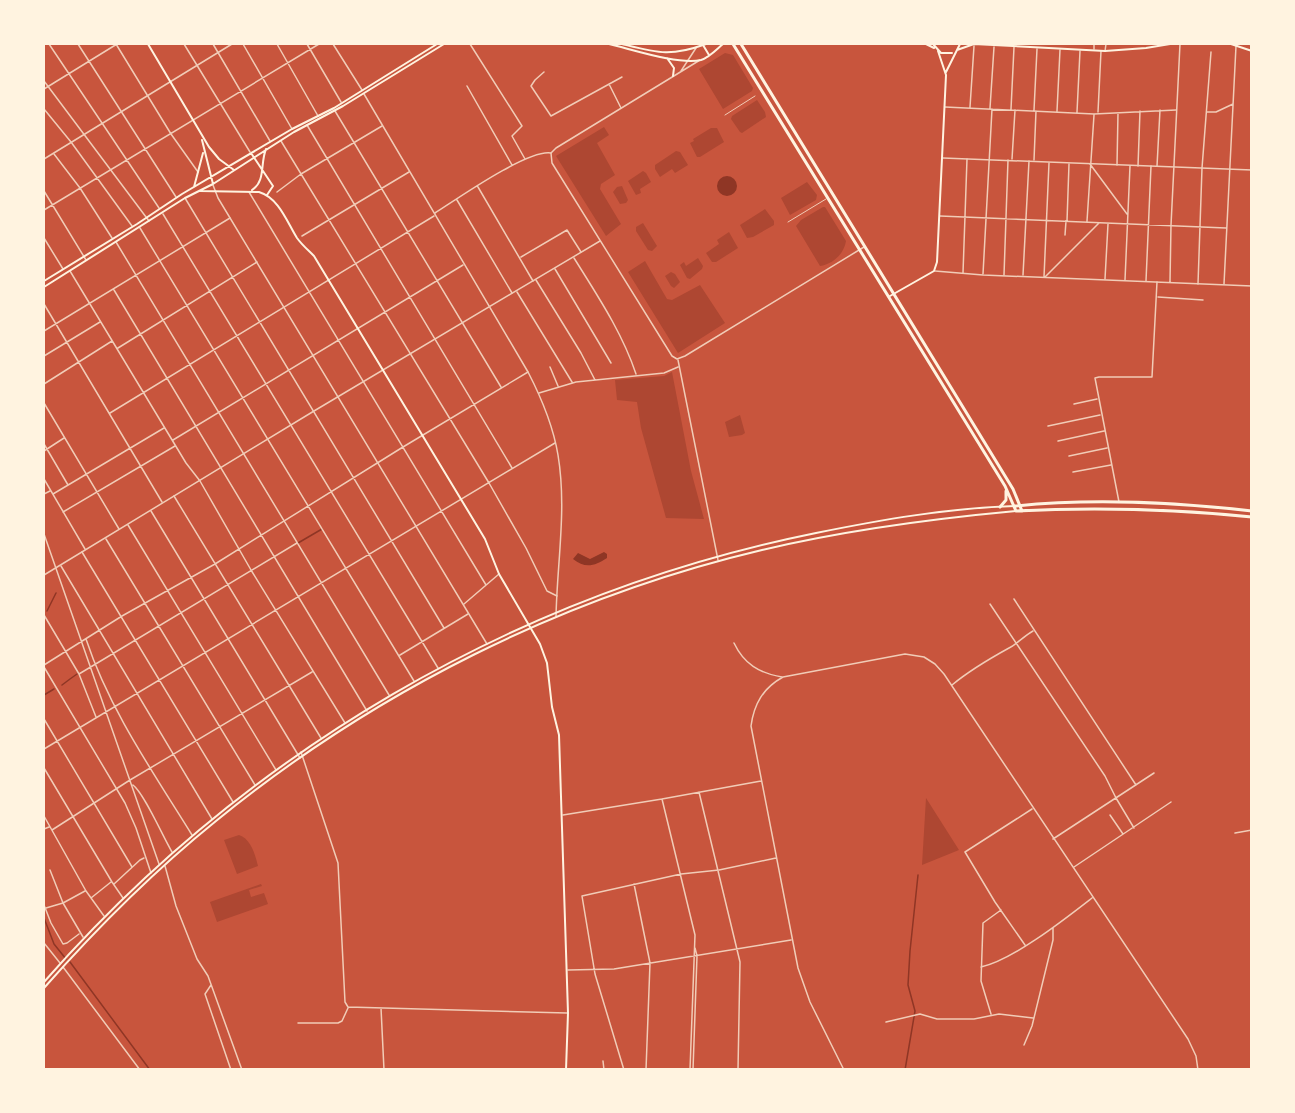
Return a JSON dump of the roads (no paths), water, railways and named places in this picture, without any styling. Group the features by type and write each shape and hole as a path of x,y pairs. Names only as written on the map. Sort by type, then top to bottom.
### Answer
{"highway":[{"path":"733,44 1005,486 1016,511 1099,508 1251,517"},
{"path":"741,44 1019,499 1030,505"},
{"path":"1000,507 1006,500 1005,486"},
{"path":"1013,489 1022,511"},
{"path":"1014,506 1119,503 1203,506 1251,511"}],"main road":[{"path":"148,44 216,155 234,170"},
{"path":"44,287 176,197 270,141 335,111 437,44"},
{"path":"431,49 444,44"},
{"path":"609,44 650,52 671,53 704,44 709,55"},
{"path":"622,44 667,58 689,60 701,60 723,44"},
{"path":"926,44 944,54 974,44 1106,51 1170,44"},
{"path":"933,44 946,72"},
{"path":"888,297 934,271 938,257 946,72 960,44"},
{"path":"1231,44 1251,49"},
{"path":"667,58 674,68 674,76"},
{"path":"114,240 140,228 185,198 213,184 293,131 363,92"},
{"path":"202,140 213,184"},
{"path":"249,191 258,185 262,176 264,155 267,149"},
{"path":"194,187 203,150"},
{"path":"251,153 273,186 267,195"},
{"path":"200,191 249,191 267,195 277,205 301,243 314,255 423,435 488,544 499,574 540,644 547,663 552,707 558,728 567,970 566,1070"},
{"path":"44,281 85,259"},
{"path":"44,988 152,876 233,802 299,753 367,709 487,643 556,612 657,575 801,536 863,524 1014,506"},
{"path":"44,982 104,916 192,835 301,757 369,713 489,648 531,628 633,588 760,550 900,523 1016,511"}],"street":[{"path":"49,44 160,208"},
{"path":"78,44 176,197"},
{"path":"44,89 116,44 171,134 199,173"},
{"path":"184,44 251,153"},
{"path":"213,44 270,141"},
{"path":"44,159 232,44"},
{"path":"243,44 293,131"},
{"path":"277,44 318,116"},
{"path":"307,44 341,103"},
{"path":"44,210 319,44"},
{"path":"333,44 539,393 556,443 560,470 562,512 556,618"},
{"path":"428,44 431,49"},
{"path":"470,44 520,124 521,129 512,136 525,159"},
{"path":"970,108 974,44"},
{"path":"1065,44 1065,49"},
{"path":"1094,50 1095,44"},
{"path":"1106,44 1106,51"},
{"path":"1170,282 1180,44"},
{"path":"1250,44 1251,49"},
{"path":"983,275 994,45"},
{"path":"1224,285 1236,45"},
{"path":"1012,160 1014,46"},
{"path":"1034,161 1035,46"},
{"path":"680,72 697,47"},
{"path":"1057,112 1060,49"},
{"path":"1077,113 1081,50"},
{"path":"1098,113 1101,50"},
{"path":"1198,284 1202,168 1211,52"},
{"path":"110,413 408,232 477,186 525,159 542,152 551,153 701,60"},
{"path":"544,72 531,86 550,116 622,77"},
{"path":"44,81 149,221"},
{"path":"609,83 621,108"},
{"path":"467,86 513,165"},
{"path":"725,115 755,96"},
{"path":"1206,112 1216,112 1233,104"},
{"path":"945,107 1094,114 1177,110"},
{"path":"44,109 133,227"},
{"path":"1138,166 1140,110"},
{"path":"1157,166 1160,110"},
{"path":"335,111 502,388"},
{"path":"1117,165 1118,112"},
{"path":"1087,222 1094,114"},
{"path":"307,125 512,469"},
{"path":"277,192 301,174 382,126"},
{"path":"200,131 202,140"},
{"path":"281,140 489,483 526,548 547,591 557,596"},
{"path":"53,153 80,188 165,320 389,696"},
{"path":"551,153 552,163 672,356 677,359 718,559"},
{"path":"943,158 1251,170"},
{"path":"963,274 967,159"},
{"path":"1004,276 1008,160"},
{"path":"1023,276 1029,161"},
{"path":"1044,277 1049,162"},
{"path":"1065,235 1069,163"},
{"path":"1090,164 1128,215"},
{"path":"1125,280 1130,166"},
{"path":"1146,282 1151,166"},
{"path":"302,236 409,172"},
{"path":"213,184 230,218 489,648"},
{"path":"477,186 534,281 581,353 595,380"},
{"path":"44,191 85,259"},
{"path":"249,191 486,585"},
{"path":"185,198 444,628"},
{"path":"788,222 828,198"},
{"path":"457,199 512,293"},
{"path":"162,213 438,668"},
{"path":"939,216 1226,228"},
{"path":"44,331 230,218"},
{"path":"1044,277 1099,223"},
{"path":"1105,280 1107,224"},
{"path":"140,228 415,681"},
{"path":"520,257 567,230 581,253"},
{"path":"44,238 63,270"},
{"path":"44,574 600,241"},
{"path":"677,359 865,247"},
{"path":"574,258 608,315 632,362 636,375"},
{"path":"117,348 257,262"},
{"path":"173,440 464,264"},
{"path":"555,268 611,363"},
{"path":"70,271 176,446 200,480 251,570 345,723"},
{"path":"934,271 1251,286"},
{"path":"1119,503 1094,381 1096,377 1150,378 1154,375 1157,282"},
{"path":"114,290 369,713"},
{"path":"517,291 572,382"},
{"path":"1157,297 1203,300"},
{"path":"44,304 163,503"},
{"path":"44,356 101,321"},
{"path":"44,384 113,340"},
{"path":"550,367 558,387"},
{"path":"539,393 572,382 664,373 679,367"},
{"path":"152,876 132,817 44,666 122,616 215,564 528,372"},
{"path":"1074,404 1098,399"},
{"path":"44,406 120,530"},
{"path":"1048,426 1101,415"},
{"path":"53,494 165,428"},
{"path":"1058,441 1104,431"},
{"path":"45,450 65,438"},
{"path":"44,749 556,443"},
{"path":"44,444 45,450 69,486"},
{"path":"63,512 176,446"},
{"path":"1069,456 1108,448"},
{"path":"1072,472 1112,464"},
{"path":"44,479 86,550"},
{"path":"44,494 50,491"},
{"path":"174,496 321,738"},
{"path":"151,510 301,757 338,863 345,1002 348,1007"},
{"path":"128,525 276,770"},
{"path":"44,534 159,864"},
{"path":"105,538 255,785"},
{"path":"79,674 297,542"},
{"path":"82,552 233,802"},
{"path":"60,565 214,820"},
{"path":"464,605 499,574"},
{"path":"1014,599 1136,785"},
{"path":"990,604 1105,776 1134,828"},
{"path":"399,656 469,614"},
{"path":"44,615 79,674 96,717"},
{"path":"951,685 1034,630"},
{"path":"86,639 94,664 114,707 192,835"},
{"path":"734,643 751,666 766,674 783,677"},
{"path":"844,1070 810,1002 798,968 761,781 751,726 752,716 764,692 771,684 783,677 875,658 910,654 924,657 935,664 951,685 1188,1039 1196,1056 1198,1070"},
{"path":"44,829 73,817 130,780 313,672"},
{"path":"44,719 132,867"},
{"path":"44,768 123,898"},
{"path":"1053,839 1155,773"},
{"path":"562,815 662,800 761,781"},
{"path":"132,784 141,793 172,852"},
{"path":"699,792 740,962 738,1070"},
{"path":"662,800 694,931 692,1070"},
{"path":"1073,868 1171,802"},
{"path":"1025,945 965,852 1032,809"},
{"path":"1110,815 1123,835"},
{"path":"44,816 90,898 104,916"},
{"path":"1235,833 1251,830"},
{"path":"90,898 140,860 146,858"},
{"path":"624,1070 595,971 582,896 681,874 719,870 777,858"},
{"path":"163,861 176,906 193,948 212,984 242,1070"},
{"path":"51,870 63,903 83,937"},
{"path":"634,884 650,963 646,1070"},
{"path":"45,909 86,891"},
{"path":"981,967 991,964 1053,928 1093,898"},
{"path":"44,905 63,944 80,933"},
{"path":"992,1015 981,981 983,923 1001,910"},
{"path":"1024,1045 1053,940 1053,928"},
{"path":"567,970 595,971 792,939"},
{"path":"44,943 61,961 140,1070"},
{"path":"212,984 206,994 231,1070"},
{"path":"348,1007 568,1013"},
{"path":"298,1023 338,1023 342,1020 348,1007"},
{"path":"381,1008 384,1070"},
{"path":"886,1022 920,1014 937,1019 974,1019 992,1015 1033,1018"},
{"path":"603,1061 604,1070"}],"waterway":[{"path":"298,543 322,529"},
{"path":"47,611 56,593"},
{"path":"70,679 77,674"},
{"path":"62,685 70,679"},
{"path":"44,695 54,689"},
{"path":"905,1070 915,1011 908,985 918,875"},
{"path":"44,918 54,944 66,959"},
{"path":"70,962 150,1070"}]}
